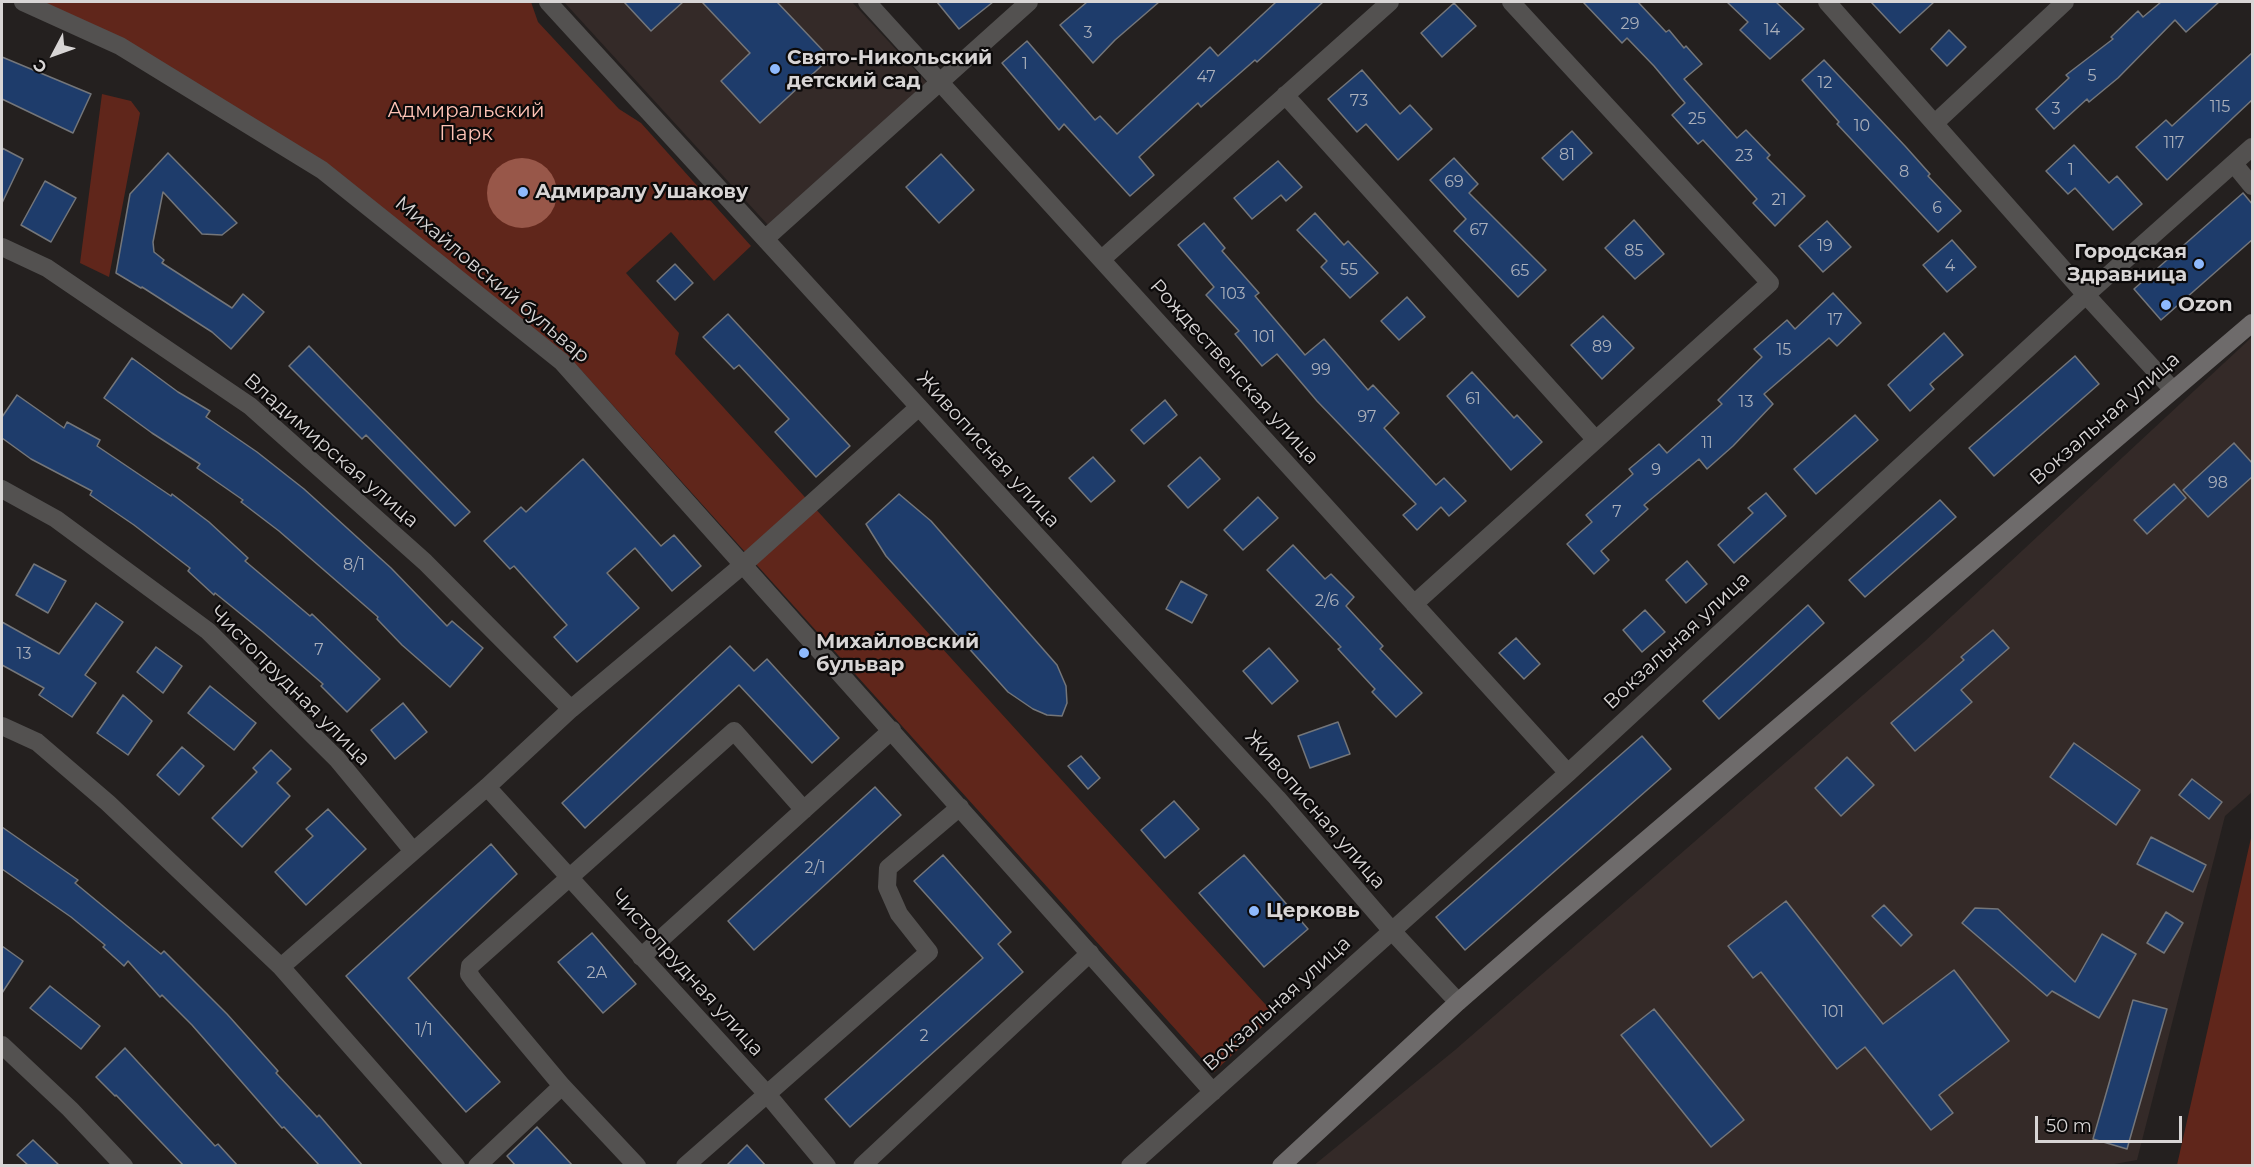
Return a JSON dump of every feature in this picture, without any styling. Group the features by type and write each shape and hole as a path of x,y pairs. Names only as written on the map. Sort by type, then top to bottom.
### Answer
{"main road":[{"name":"Вокзальная улица","path":"1281,1166 1458,1002 2253,323"}],"street":[{"name":"Михайловский бульвар","path":"23,2 120,46 322,170 562,362 1213,1092"},
{"name":"Живописная улица","path":"548,2 1277,798 1392,931 1458,1002"},
{"name":"Рождественская улица","path":"867,2 1568,773"},
{"path":"766,238 1029,2"},
{"path":"1102,259 1390,2"},
{"path":"1414,604 1770,283 1511,2"},
{"path":"1827,2 2086,296 2174,390"},
{"path":"1935,123 2065,2"},
{"path":"1285,95 1596,440"},
{"name":"Вокзальная улица","path":"1130,1166 1568,773 2086,296 2253,147"},
{"path":"2234,164 2253,186"},
{"name":"Владимирская улица","path":"2,248 47,268 250,406 426,562 571,709"},
{"path":"281,967 487,787 571,709 744,564 918,407"},
{"name":"Чистопрудная улица","path":"2,489 56,519 208,631 337,759 413,851"},
{"path":"2,726 37,742 108,803 281,967 456,1166"},
{"path":"641,957 892,730"},
{"path":"637,1166 562,1086 469,974 470,966 734,731 804,810"},
{"name":"Чистопрудная улица","path":"487,787 767,1094 828,1166"},
{"path":"685,1166 929,952 899,914 887,888 888,868 960,807"},
{"path":"862,1166 1090,953"},
{"path":"2,1045 70,1109 124,1166"},
{"path":"477,1166 562,1086"}],"shaded area":[{"path":"564,2 852,2 927,83 768,225"},
{"path":"522,158 535,161 547,168 554,180 557,193 554,206 547,218 535,225 522,228 509,225 497,218 490,206 487,193 490,180 497,168 509,161"},
{"path":"2252,337 2252,792 2225,816 2137,1160 2103,1166 1313,1166 1455,1050 1924,642"}],"green space":[{"name":"Адмиральский Парк","path":"37,2 531,2 538,22 619,109 641,123 751,246 714,281 671,232 626,273 679,333 675,354 1275,1015 1214,1072 572,360 326,165"},
{"path":"102,94 131,101 140,113 109,277 80,263"},
{"path":"2251,838 2252,1165 2177,1165"}],"building":[{"path":"624,2 683,2 651,31"},
{"name":"Свято-Никольский детский сад","path":"702,2 777,2 830,58 760,123 721,81 750,53"},
{"path":"937,2 993,2 959,29"},
{"path":"1087,2 1159,2 1115,40 1093,63 1060,25"},
{"path":"1276,2 1323,2 1257,62 1255,60 1201,107 1198,103 1139,157 1154,175 1130,196 1064,124 1059,130 1002,63 1027,41 1095,120 1100,116 1117,134 1210,47 1218,56"},
{"path":"1583,2 1638,2 1666,32 1669,30 1702,64 1684,79 1737,138 1746,130 1770,155 1767,158 1805,196 1775,226 1753,203 1757,199 1703,140 1698,144 1672,115 1685,103 1654,66 1627,38 1622,43"},
{"path":"1727,2 1776,2 1804,29 1770,59 1740,30 1748,22"},
{"path":"1871,2 1934,2 1900,33"},
{"path":"2161,2 2219,2 2186,32 2175,20 2118,78 2089,102 2087,99 2054,129 2036,109 2069,78 2066,75 2113,39 2111,37 2138,11 2143,17"},
{"path":"1454,3 1476,26 1442,57 1421,33"},
{"path":"1949,30 1966,47 1947,66 1931,49"},
{"path":"2253,52 2253,99 2167,180 2136,147 2166,120 2172,126"},
{"path":"2,57 91,94 73,133 2,99"},
{"path":"1824,60 1905,146 1930,174 1928,176 1961,211 1938,232 1837,124 1839,122 1802,80"},
{"path":"1362,70 1400,114 1410,105 1432,129 1398,160 1366,124 1357,132 1328,99"},
{"path":"1572,131 1592,153 1563,180 1542,158"},
{"path":"2074,145 2109,183 2117,176 2142,204 2113,230 2075,188 2068,194 2046,171"},
{"path":"2,148 23,159 2,203"},
{"path":"168,153 237,223 222,235 202,234 163,192 153,242 154,252 164,260 162,263 232,308 243,294 264,312 231,349 212,332 116,273 130,194"},
{"path":"941,154 974,190 939,223 906,187"},
{"path":"1454,158 1478,184 1469,193 1546,270 1518,297 1454,231 1466,219 1430,180"},
{"path":"1278,161 1302,187 1286,201 1281,195 1252,219 1234,198"},
{"path":"45,181 76,198 51,242 21,225"},
{"path":"2243,193 2253,205 2253,239 2161,320 2134,289"},
{"path":"1315,213 1344,245 1348,241 1378,273 1350,298 1321,267 1327,261 1297,230"},
{"path":"1634,220 1664,254 1635,279 1605,248"},
{"path":"1827,221 1851,247 1823,272 1799,246"},
{"path":"1204,223 1225,248 1222,251 1259,293 1255,296 1305,355 1324,339 1368,390 1373,385 1399,413 1384,428 1436,485 1444,478 1466,501 1449,516 1441,507 1417,530 1403,515 1416,504 1317,401 1277,354 1262,366 1235,334 1239,331 1206,295 1214,287 1178,245"},
{"path":"1952,240 1976,267 1947,292 1923,265"},
{"path":"675,264 693,283 675,300 657,281"},
{"path":"1833,293 1861,323 1837,346 1829,338 1764,394 1773,404 1733,446 1707,469 1699,459 1644,505 1648,509 1601,551 1609,560 1594,574 1567,544 1592,522 1586,515 1633,474 1629,469 1659,444 1667,453 1722,404 1718,400 1762,357 1754,349 1787,320 1795,329"},
{"path":"1407,297 1425,317 1399,340 1381,321"},
{"path":"728,314 850,446 816,477 775,432 789,419 739,365 734,369 703,337"},
{"path":"1603,316 1634,348 1602,379 1571,345"},
{"path":"1944,333 1963,355 1930,384 1934,389 1910,411 1888,385"},
{"path":"309,346 470,512 455,526 366,435 362,439 289,366"},
{"path":"2075,356 2099,384 1994,476 1969,448"},
{"path":"132,358 178,392 210,411 206,417 257,452 304,489 391,568 447,626 452,621 483,648 450,687 402,645 377,619 378,617 279,531 241,502 243,500 197,468 200,464 104,398"},
{"path":"1472,372 1514,418 1517,415 1542,442 1511,470 1447,396"},
{"path":"17,395 64,428 67,422 100,440 97,446 171,496 172,494 209,522 248,558 245,561 310,616 312,614 380,679 347,712 321,686 323,684 263,632 215,593 214,595 188,571 190,568 90,495 92,491 31,459 2,438 2,417"},
{"path":"1165,400 1177,415 1144,444 1131,430"},
{"path":"1855,415 1878,440 1816,494 1794,469"},
{"path":"2234,443 2253,464 2253,476 2208,517 2183,490"},
{"path":"1093,457 1115,481 1091,502 1069,478"},
{"path":"1200,457 1220,479 1188,508 1168,486"},
{"path":"583,459 661,546 674,535 701,566 672,591 635,548 607,573 639,608 577,662 554,637 567,625 514,566 510,569 484,541 521,507 526,512"},
{"path":"2174,484 2186,498 2147,534 2134,520"},
{"path":"1766,493 1786,516 1734,563 1718,545 1753,513 1748,508"},
{"path":"899,494 931,521 1057,665 1066,686 1067,703 1062,716 1047,715 1033,709 1008,692 886,556 866,524"},
{"path":"1258,497 1278,518 1243,550 1224,530"},
{"path":"1940,500 1956,517 1865,597 1849,580"},
{"path":"1293,545 1325,579 1331,574 1354,597 1346,606 1383,646 1380,649 1422,693 1396,717 1372,692 1375,689 1338,649 1341,647 1267,570"},
{"path":"1687,561 1707,584 1686,603 1666,580"},
{"path":"34,564 66,581 48,613 16,595"},
{"path":"1181,581 1207,595 1192,623 1166,609"},
{"path":"96,603 123,622 85,675 96,683 72,717 39,695 44,688 2,665 2,622 59,654"},
{"path":"1808,605 1824,623 1719,719 1703,701"},
{"path":"1645,610 1665,632 1642,652 1623,630"},
{"path":"1993,630 2009,648 1961,690 1972,702 1915,751 1891,723 1964,660 1961,657"},
{"path":"1516,638 1540,664 1524,679 1499,653"},
{"path":"730,646 754,671 767,659 839,738 812,763 739,685 585,828 562,803"},
{"path":"156,647 182,666 163,693 137,672"},
{"path":"1269,648 1298,681 1272,704 1243,671"},
{"path":"210,686 256,723 234,750 188,713"},
{"path":"123,695 152,721 128,755 97,733"},
{"path":"403,703 427,732 395,759 371,730"},
{"path":"1338,722 1350,754 1310,768 1298,736"},
{"path":"1642,736 1671,769 1465,950 1436,917"},
{"path":"2074,743 2140,790 2116,825 2050,777"},
{"path":"182,747 204,766 179,795 157,775"},
{"path":"271,750 291,769 277,783 290,796 242,847 212,818 257,772 253,768"},
{"path":"1081,756 1100,778 1088,789 1068,766"},
{"path":"1847,757 1874,785 1841,816 1815,788"},
{"path":"2192,779 2222,802 2209,819 2179,795"},
{"path":"875,787 901,815 754,950 728,921"},
{"path":"1174,801 1199,829 1165,858 1141,830"},
{"path":"328,809 366,849 306,905 275,872 313,836 306,829"},
{"path":"2,827 78,880 75,883 161,954 164,951 227,1014 278,1071 276,1073 317,1117 319,1115 363,1166 320,1166 284,1127 282,1128 192,1025 162,995 160,997 128,961 124,966 103,947 105,945 71,917 2,869"},
{"path":"2151,837 2206,865 2193,892 2137,864"},
{"path":"491,844 517,874 408,978 500,1082 466,1112 346,976"},
{"path":"943,855 1011,932 998,944 1023,972 850,1127 825,1099 983,958 914,881"},
{"name":"Церковь","path":"1244,855 1308,929 1264,967 1199,893"},
{"path":"1786,901 1883,1024 1954,970 2009,1041 1939,1095 1953,1113 1931,1130 1865,1047 1837,1069 1761,972 1753,978 1728,946"},
{"path":"1884,905 1912,935 1901,946 1872,916"},
{"path":"1975,908 1998,909 2075,982 2102,934 2136,954 2099,1018 2052,991 2047,996 1962,923"},
{"path":"2166,912 2183,923 2164,953 2147,943"},
{"path":"592,933 636,984 603,1013 558,962"},
{"path":"2,946 23,961 2,993"},
{"path":"50,986 100,1026 81,1049 30,1008"},
{"path":"2133,1000 2167,1009 2127,1149 2093,1139"},
{"path":"1654,1009 1744,1120 1711,1147 1621,1035"},
{"path":"125,1048 215,1146 218,1144 238,1166 184,1166 96,1077"},
{"path":"537,1127 573,1166 516,1166 507,1156"},
{"path":"33,1140 60,1166 29,1166 17,1155"},
{"path":"747,1145 766,1166 726,1166"}],"place":[{"name":"Свято-Никольский детский сад","path":"775,69"},
{"name":"Адмиралу Ушакову","path":"523,192"},
{"name":"Городская Здравница","path":"2199,264"},
{"name":"Ozon","path":"2166,305"},
{"name":"Михайловский бульвар","path":"804,653"},
{"name":"Церковь","path":"1254,911"}]}
